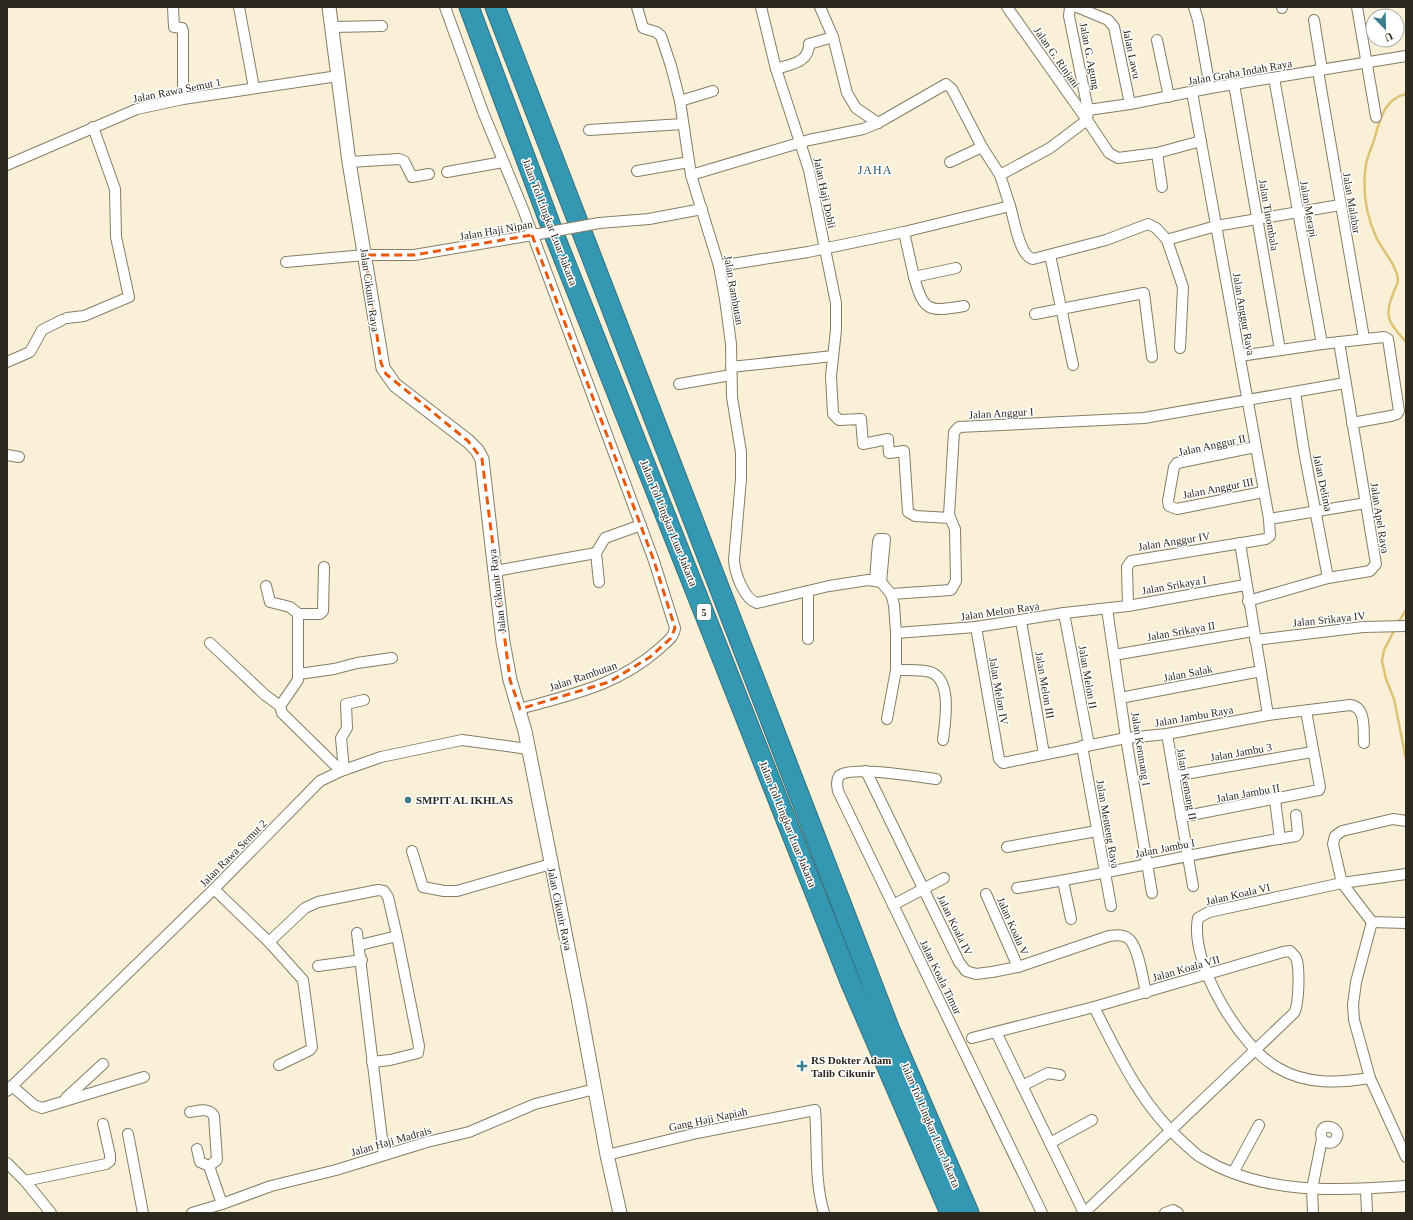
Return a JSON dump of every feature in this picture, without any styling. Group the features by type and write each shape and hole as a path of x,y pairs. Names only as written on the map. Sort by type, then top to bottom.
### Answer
{"highway":[{"name":"Jalan Tol Lingkar Luar Jakarta","path":"469,7 552,229 849,979 950,1213"},
{"name":"Jalan Tol Lingkar Luar Jakarta","path":"495,7 890,1030 969,1213"}],"street":[{"path":"172,7 174,27 182,28 183,31 183,99"},
{"path":"239,7 254,88"},
{"name":"Jalan Cikunir Raya","path":"329,7 349,162 381,362 386,374 395,385 468,441 477,450 482,459 510,680 520,709 579,1002 607,1154 620,1213"},
{"path":"445,7 503,162 536,235 641,525 605,538 596,553 599,582"},
{"name":"Jalan Rambutan","path":"637,7 640,24 643,28 656,32 661,36 680,101 691,175 719,266 728,321 732,396 742,463 734,560 735,567 746,595 752,602 757,603 808,591"},
{"name":"Jalan Haji Dobli","path":"761,7 776,69 801,142 812,182 825,248 836,310 831,394 835,417 839,420 860,420 863,444 888,439 889,454 904,450 908,512 915,516 950,518"},
{"path":"820,7 833,38 847,94 856,108 878,123"},
{"name":"Jalan G. Rinjani","path":"1006,7 1088,115 1109,153 1118,158 1156,153 1201,141"},
{"name":"Jalan G. Agung","path":"1070,7 1069,16 1088,115"},
{"name":"Jalan Lawu","path":"1077,7 1108,20 1114,27 1130,104"},
{"path":"1194,7 1198,20 1210,88"},
{"path":"1357,7 1376,117"},
{"name":"Jalan Malabar","path":"1314,20 1340,205 1364,338"},
{"path":"332,27 382,26"},
{"path":"776,69 804,58 809,52 809,44 833,38"},
{"path":"1157,40 1169,97"},
{"name":"Jalan Graha Indah Raya","path":"1088,115 1130,104 1210,88 1406,56"},
{"name":"Jalan Rawa Semut 1","path":"7,165 93,127 137,110 183,99 338,76"},
{"name":"Jalan Merapi","path":"1274,78 1322,344"},
{"path":"691,175 801,142 863,129 878,123 946,84 952,89 982,147 1000,176 1025,254 1033,259 1050,255 1106,240 1148,224 1152,225 1169,242 1183,287 1180,348"},
{"name":"Jalan Tinombala","path":"1234,84 1280,350"},
{"path":"680,101 713,91"},
{"name":"Jalan Anggur Raya","path":"1192,92 1269,519 1270,536 1266,539"},
{"path":"1000,176 1050,148 1088,115"},
{"path":"589,130 683,124"},
{"path":"7,362 30,352 36,344 42,330 64,319 84,316 129,297 116,237 115,189 93,127"},
{"path":"950,162 982,147"},
{"path":"1156,153 1162,187"},
{"path":"349,162 399,159 404,161 412,177 429,174"},
{"path":"447,172 503,162"},
{"path":"637,171 689,162"},
{"path":"1169,242 1170,239 1216,226 1340,205"},
{"path":"719,266 767,260 904,232 1010,206"},
{"name":"Jalan Haji Nipan","path":"286,262 365,255 414,255 599,223 649,219 702,209"},
{"path":"904,232 914,277 920,298 924,304 928,307 939,309 964,306"},
{"path":"1050,255 1073,365"},
{"path":"914,277 956,268"},
{"path":"1035,314 1144,293 1152,357"},
{"path":"1240,356 1364,338 1384,337 1389,341 1402,399 1399,411 1397,414 1352,423"},
{"name":"Jalan Apel Raya","path":"1248,601 1328,578 1370,571 1376,564 1339,342"},
{"path":"679,384 731,371 833,356"},
{"name":"Jalan Anggur I","path":"891,594 951,590 956,581 955,529 950,518 954,432 960,427 1144,418 1345,383"},
{"name":"Jalan Delima","path":"1295,392 1304,451 1328,578"},
{"name":"Jalan Anggur II","path":"1177,509 1169,506 1168,501 1176,463 1255,447"},
{"path":"7,454 19,457"},
{"name":"Jalan Anggur III","path":"1177,509 1263,492"},
{"path":"1269,519 1366,503"},
{"name":"Jalan Rambutan","path":"520,709 609,682 626,674 650,657 675,634 675,628 667,598 641,525"},
{"name":"Jalan Anggur IV","path":"1128,606 1127,567 1131,561 1266,539"},
{"path":"1240,543 1245,584 1268,715"},
{"path":"495,571 596,553"},
{"path":"266,586 270,602 290,607 300,615 320,614 323,611 324,567"},
{"path":"808,639 808,591 878,581 891,594 894,605 896,633 896,670 887,719"},
{"name":"Jalan Srikaya I","path":"1108,609 1245,584"},
{"name":"Jalan Melon Raya","path":"896,633 976,628 1064,613 1108,609"},
{"name":"Jalan Kenmang I","path":"1108,609 1126,738 1152,893"},
{"name":"Jalan Melon II","path":"1064,613 1086,746"},
{"path":"280,706 294,688 299,674 298,617 300,615"},
{"name":"Jalan Melon III","path":"1021,621 1044,754"},
{"name":"Jalan Srikaya IV","path":"1254,635 1406,626"},
{"name":"Jalan Melon IV","path":"976,628 999,759"},
{"name":"Jalan Srikaya II","path":"1114,655 1254,635"},
{"path":"210,643 265,695 280,706 282,713 343,770"},
{"path":"299,674 392,658"},
{"path":"896,670 931,672 940,678 944,689 947,710 943,740"},
{"name":"Jalan Salak","path":"1120,698 1261,671"},
{"path":"343,770 341,738 347,728 346,704 364,700"},
{"name":"Jalan Jambu Raya","path":"999,759 1003,763 1126,738 1167,734 1268,715 1356,706 1360,710 1362,717 1364,743"},
{"path":"1306,711 1312,752"},
{"name":"Jalan Kemang II","path":"1167,734 1193,886"},
{"name":"Jalan Rawa Semut 2","path":"10,1089 214,889 320,780 343,770 381,757 462,740 528,749"},
{"name":"Jalan Menteng Raya","path":"1086,746 1097,831 1111,906"},
{"name":"Jalan Jambu 3","path":"1174,776 1312,752"},
{"name":"Jalan Jambu II","path":"1181,817 1275,800 1319,790 1320,787 1312,752"},
{"name":"Jalan Koala Timur","path":"936,780 866,771 849,771 839,776 836,783 838,791 1042,1213"},
{"name":"Jalan Koala IV","path":"866,771 959,962 966,971 976,974 1018,967 1109,936 1121,935 1130,940 1135,949 1146,993"},
{"path":"1275,800 1280,839"},
{"name":"Jalan Jambu I","path":"1017,888 1063,881 1148,863 1296,836 1298,834 1296,814"},
{"path":"1372,922 1342,884 1333,844 1335,836 1342,831 1393,819 1406,821"},
{"path":"1007,847 1097,831"},
{"path":"412,851 423,887 444,891 457,891 551,864"},
{"name":"Jalan Koala VI","path":"1370,1078 1344,1082 1321,1082 1278,1068 1254,1050 1224,1010 1207,975 1196,927 1198,918 1209,912 1342,884 1406,874"},
{"path":"893,905 944,878"},
{"path":"1063,881 1071,919"},
{"path":"214,889 269,942 303,980 312,1045 310,1050 279,1065"},
{"path":"269,942 305,908 318,902 378,890 384,891 388,897 397,936 419,1050 418,1053 410,1056 372,1062"},
{"name":"Jalan Koala V","path":"986,894 1018,967"},
{"path":"1372,922 1406,923"},
{"path":"1372,922 1356,982 1353,1005 1354,1020 1370,1078 1406,1157"},
{"path":"357,934 362,960 372,1062 384,1155"},
{"path":"360,944 397,936"},
{"name":"Jalan Koala VII","path":"972,1038 1146,993 1290,951 1296,957 1298,965 1297,1009 1254,1050"},
{"path":"318,966 362,960"},
{"path":"1094,1007 1126,1071 1171,1131 1201,1158 1233,1173 1287,1187 1312,1189 1366,1189 1406,1186"},
{"path":"996,1032 1084,1213 1254,1050"},
{"path":"65,1100 103,1064"},
{"path":"1022,1086 1048,1074 1060,1075"},
{"path":"10,1089 42,1108 144,1077"},
{"name":"Jalan Haji Madrais","path":"192,1213 271,1186 336,1170 384,1155 469,1132 535,1104 595,1089"},
{"path":"190,1112 207,1110 214,1116 218,1160 209,1166"},
{"name":"Gang Haji Napiah","path":"607,1154 815,1110 818,1144 817,1178 822,1213"},
{"path":"1050,1142 1092,1120"},
{"path":"25,1181 106,1164 110,1161 110,1155 103,1124"},
{"path":"1233,1173 1259,1125"},
{"path":"128,1134 143,1213"},
{"path":"1313,1213 1312,1189 1322,1139"},
{"path":"197,1149 200,1162 209,1166 222,1204"},
{"path":"7,1163 25,1181 51,1213"},
{"path":"1366,1189 1368,1213"},
{"path":"1165,1213 1173,1210 1178,1213"}],"highlighted area":[{"path":"532,235 654,561 675,628 671,638 650,657 609,682 520,709 510,680 482,459 468,441 386,374 381,363 365,255 414,255"}],"waterway":[{"path":"1406,94 1399,96 1389,103 1380,120 1367,160 1364,183 1366,203 1373,230 1395,269 1398,280 1390,302 1388,315 1392,325 1406,342"},
{"path":"1398,623 1406,610"},
{"path":"1395,629 1384,650 1382,661 1386,679 1394,699 1406,759"}],"place":[{"name":"SMPIT AL IKHLAS","path":"408,800"},
{"name":"RS Dokter Adam Talib Cikunir","path":"802,1066"}],"district":[{"name":"JAHA","path":"875,170"}]}
